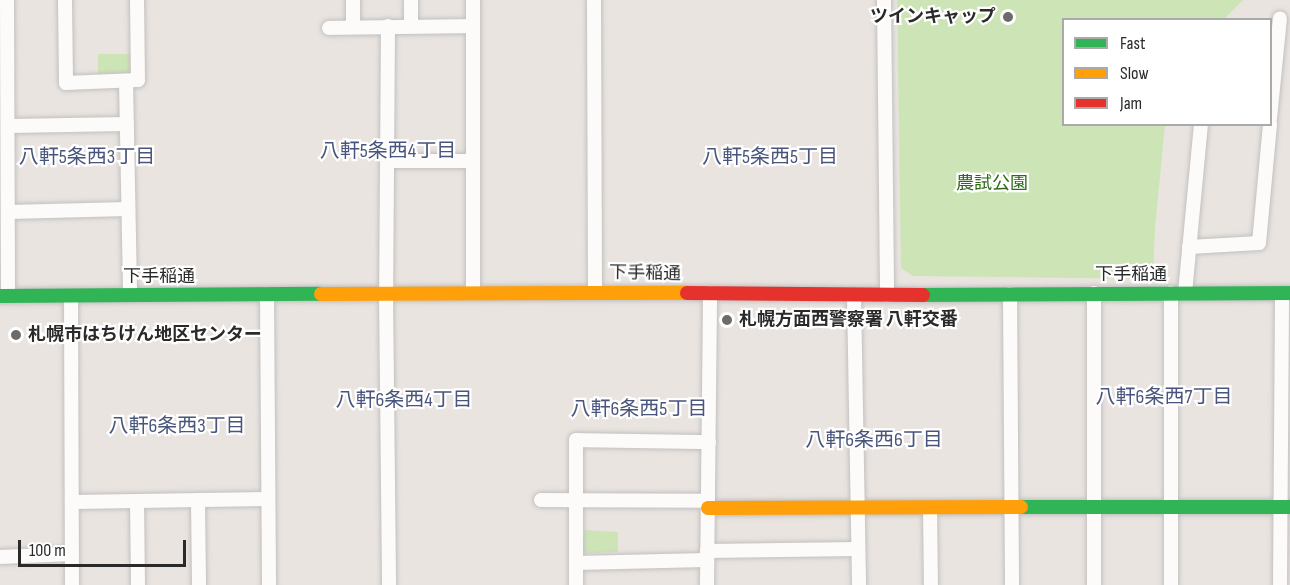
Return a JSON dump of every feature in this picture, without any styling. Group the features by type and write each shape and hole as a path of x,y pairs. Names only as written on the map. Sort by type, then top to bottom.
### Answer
{"main road":[{"name":"下手稲通","path":"4,296 595,292 854,295 1286,293"},
{"path":"708,505 858,508 1285,507"}],"street":[{"path":"4,296 8,212 7,0"},
{"path":"65,0 66,83 138,80 137,0"},
{"path":"353,0 353,27"},
{"path":"411,0 411,26"},
{"path":"473,0 473,293"},
{"path":"594,0 595,292"},
{"path":"884,0 887,295"},
{"path":"1272,98 1280,19"},
{"path":"388,26 386,293 389,585"},
{"path":"329,28 473,26"},
{"path":"126,81 130,295"},
{"path":"8,126 127,124"},
{"path":"1171,585 1178,293 1189,247 1201,126"},
{"path":"1189,247 1259,243 1270,126"},
{"path":"387,161 473,161"},
{"path":"8,212 128,209"},
{"path":"707,585 710,293"},
{"path":"1094,293 1094,585"},
{"path":"1280,585 1285,507 1286,293"},
{"path":"267,294 269,585"},
{"path":"1010,294 1012,585"},
{"path":"854,295 859,585"},
{"path":"71,296 72,585"},
{"path":"576,585 576,440 709,442"},
{"path":"72,502 268,499"},
{"path":"542,500 575,499 708,505"},
{"path":"198,500 199,585"},
{"path":"137,501 138,585"},
{"path":"930,508 931,585"},
{"path":"576,563 858,549"},
{"path":"0,556 72,554"}],"green space":[{"name":"農試公園","path":"897,0 1243,0 1225,18 1062,18 1062,126 1165,126 1155,228 1153,279 913,276 901,268"},
{"path":"98,54 130,54 130,74 98,74"},
{"path":"584,530 618,532 618,552 586,553 583,550"}],"traffic: fast":[{"path":"923,295 1290,293"},
{"path":"0,296 321,294"},
{"path":"1021,507 1290,507"}],"traffic: slow":[{"path":"321,294 687,293"},
{"path":"708,508 1021,507"}],"traffic: jam":[{"path":"687,293 923,295"}],"place":[{"name":"ツインキャップ","path":"1008,17"},
{"name":"札幌方面西警察署 八軒交番","path":"727,320"},
{"name":"札幌市はちけん地区センター","path":"16,335"}],"district":[{"name":"八軒5条西4丁目","path":"388,151"},
{"name":"八軒5条西3丁目","path":"87,157"},
{"name":"八軒5条西5丁目","path":"770,157"},
{"name":"八軒6条西7丁目","path":"1164,397"},
{"name":"八軒6条西4丁目","path":"404,400"},
{"name":"八軒6条西5丁目","path":"639,409"},
{"name":"八軒6条西3丁目","path":"177,426"},
{"name":"八軒6条西6丁目","path":"874,440"}]}
